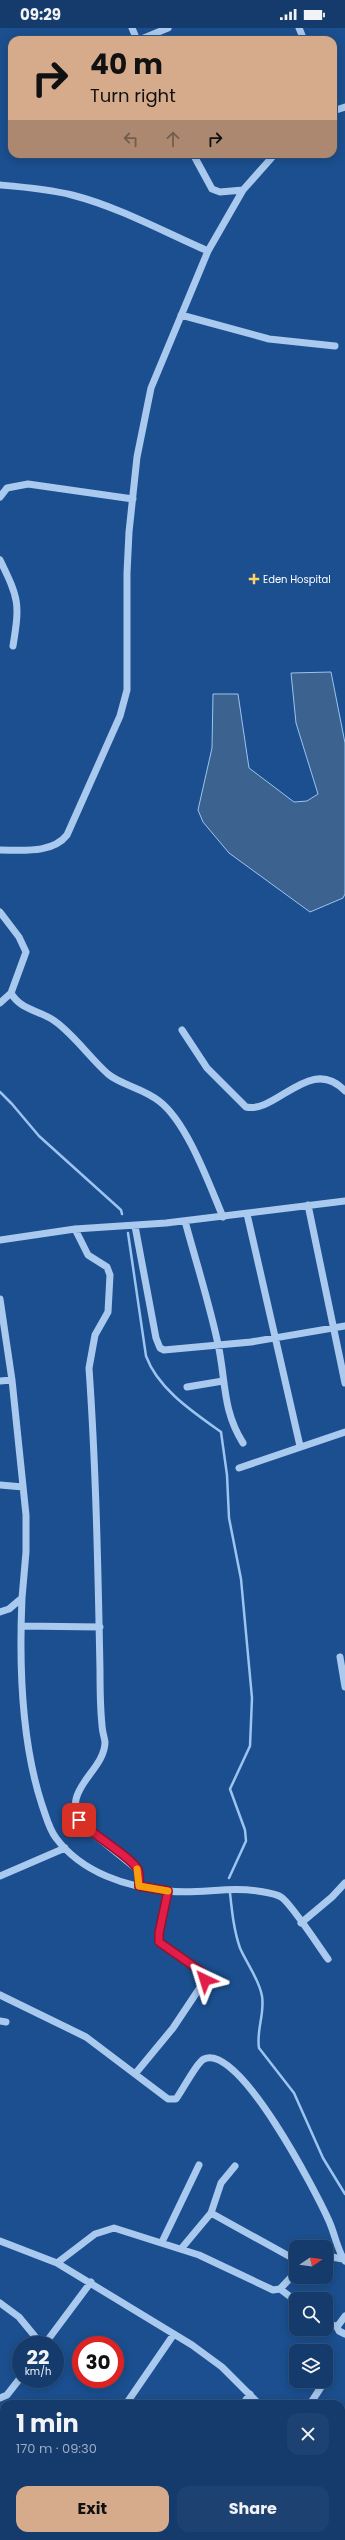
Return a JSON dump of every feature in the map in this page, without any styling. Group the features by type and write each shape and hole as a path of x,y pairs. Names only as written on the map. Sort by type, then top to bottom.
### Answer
{"street":[{"path":"148,36 168,28"},
{"path":"195,158 212,189 220,192 243,190"},
{"path":"0,850 36,849 62,841 67,835 120,716 127,690 127,573 133,499 137,457 151,388 208,251 243,190 271,158"},
{"path":"0,185 42,189 73,195 98,204 208,251"},
{"path":"181,315 269,339 335,346"},
{"path":"0,497 7,488 28,484 133,499"},
{"path":"0,560 17,596 18,617 13,646"},
{"path":"0,912 19,937 26,952 11,993 0,1003"},
{"path":"11,993 19,1004 57,1022 109,1075 141,1089 160,1101 171,1113 205,1174 223,1217"},
{"path":"182,1030 207,1068 246,1107 254,1109 263,1106 294,1086 316,1080 330,1082 345,1091"},
{"path":"0,1240 75,1229 135,1226 185,1221 345,1201"},
{"path":"308,1205 332,1329 345,1384"},
{"path":"247,1214 300,1446"},
{"path":"185,1221 219,1345 227,1412 233,1427 243,1443"},
{"path":"135,1226 156,1338 160,1348 173,1351 345,1326"},
{"path":"75,1229 88,1255 107,1267 110,1275 108,1312 95,1335 89,1368 104,1752 83,1780 78,1795 78,1815 79,1820 92,1834 134,1865 139,1875 139,1886"},
{"path":"0,1299 12,1380 24,1487 26,1552 21,1626 30,1763 47,1821 56,1837 65,1848 102,1875 139,1886 168,1891 242,1888 279,1895 288,1902 328,1959"},
{"path":"0,1381 12,1380"},
{"path":"187,1387 223,1381"},
{"path":"239,1468 300,1446 345,1432"},
{"path":"0,1485 24,1487"},
{"path":"0,1612 9,1609 22,1598"},
{"path":"21,1626 100,1627"},
{"path":"340,1657 345,1687"},
{"path":"0,1876 65,1848"},
{"path":"301,1922 332,1897 345,1882"},
{"path":"140,2069 173,2028 205,1980 202,1972 159,1942 159,1933 168,1891"},
{"path":"0,1995 86,2037 140,2069 172,2100 179,2094 201,2060 209,2058 225,2064 248,2086 275,2122 330,2222 344,2260"},
{"path":"162,2242 199,2164"},
{"path":"181,2249 211,2213 221,2182 235,2166"},
{"path":"211,2213 289,2256"},
{"path":"57,2263 85,2240 109,2228 126,2231 181,2249 273,2290 280,2289 289,2279"},
{"path":"0,2241 57,2263 91,2282 174,2334 222,2367 255,2400"},
{"path":"333,2258 344,2260"},
{"path":"50,2336 91,2282"},
{"path":"280,2289 289,2296"},
{"path":"0,2303 19,2317 35,2336"},
{"path":"337,2327 345,2316"},
{"path":"333,2325 345,2334"},
{"path":"129,2400 174,2334"},
{"path":"0,2398 7,2395 12,2388"},
{"path":"313,2400 320,2388"},
{"path":"246,2400 250,2394"}],"water":[{"path":"331,672 345,743 345,894 343,898 310,912 229,853 203,822 198,810 212,748 213,694 238,694 249,768 294,802 307,801 318,794 296,723 291,673"}],"waterway":[{"path":"0,1092 39,1136 121,1210 122,1214"},
{"path":"128,1233 146,1356 159,1379 168,1389 188,1408 221,1432 227,1475 229,1518 241,1579 252,1698 250,1746 230,1789 245,1830 246,1841 229,1878"},
{"path":"230,1893 238,1942 258,1984 262,1996 263,2003 258,2041 259,2048 294,2093 323,2158 345,2194"}],"slow traffic":[{"path":"137,1869 139,1875 139,1886 168,1891"}],"place":[{"name":"Eden Hospital","path":"254,579"}],"route":[{"path":"79,1820 92,1834 134,1865 138,1870 139,1886 168,1891 158,1938 159,1942 202,1972 205,1980"}]}
